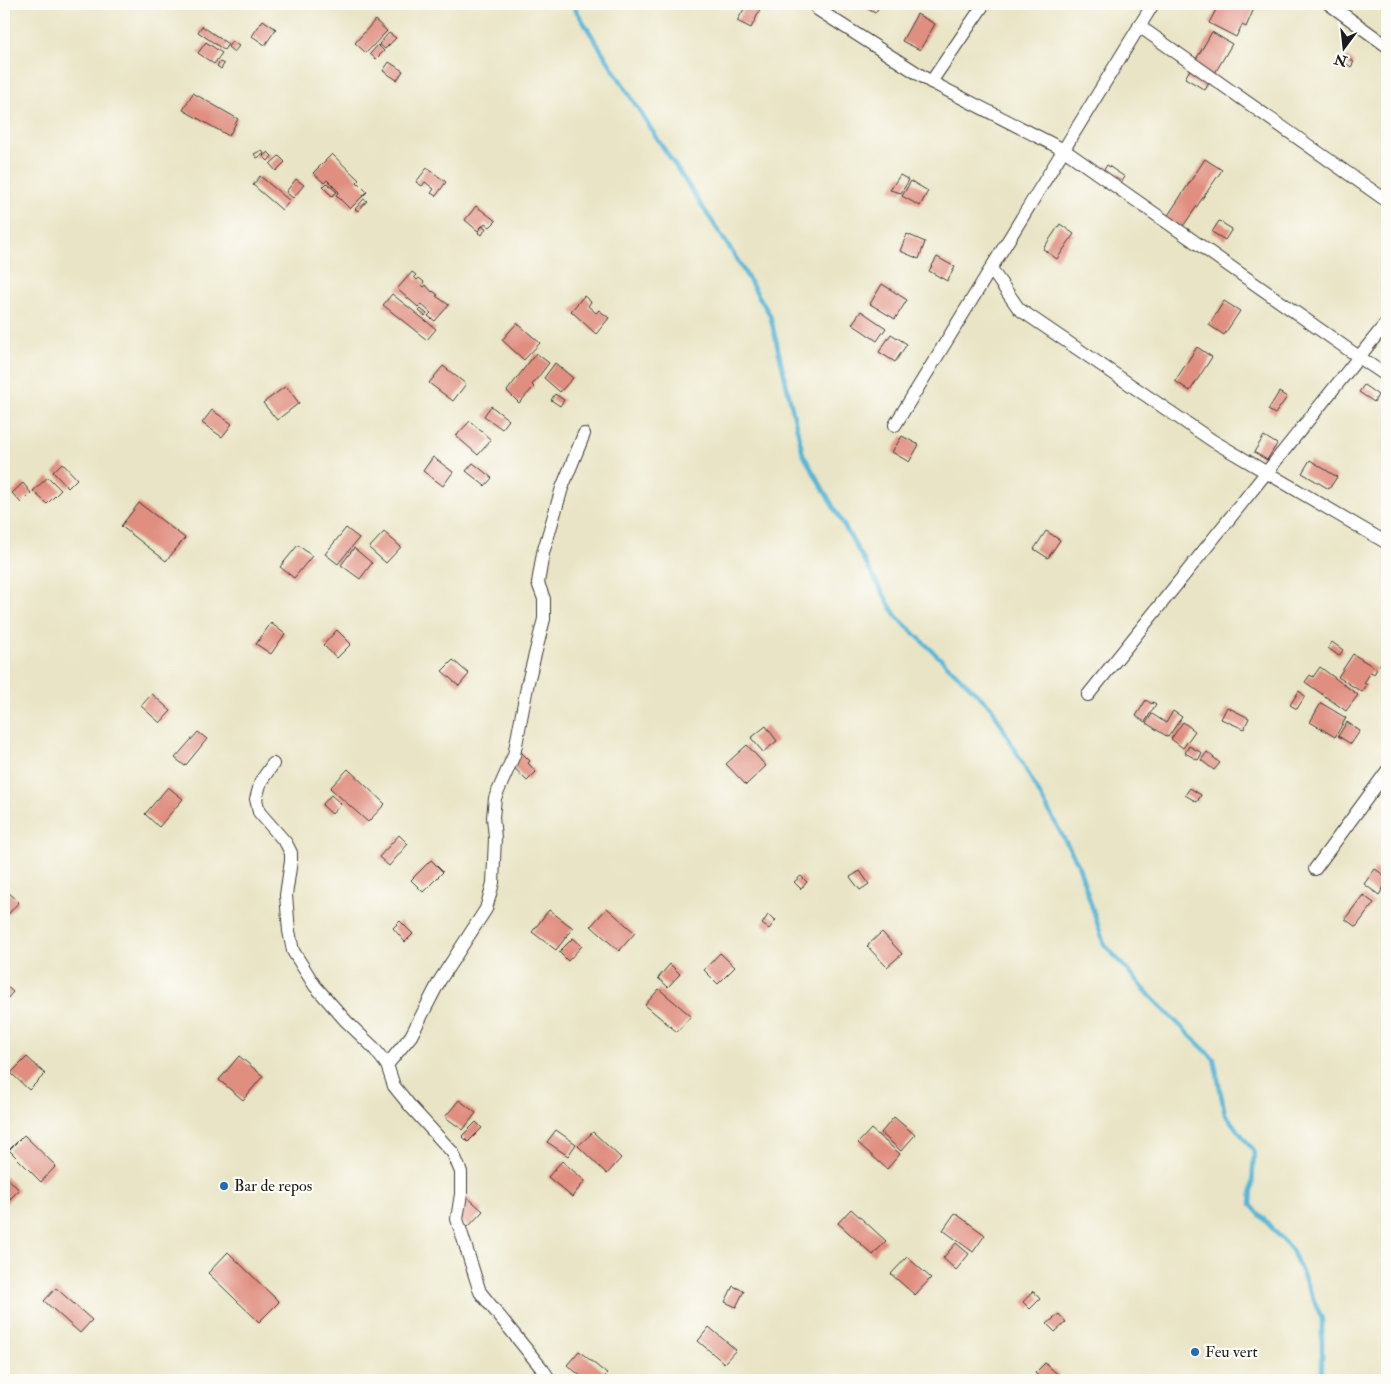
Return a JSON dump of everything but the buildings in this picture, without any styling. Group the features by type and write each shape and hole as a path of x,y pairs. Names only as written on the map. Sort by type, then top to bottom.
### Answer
{"street":[{"path":"821,4 817,9 931,82 1064,150 1387,376"},
{"path":"931,82 984,4"},
{"path":"895,426 1153,4"},
{"path":"1329,4 1387,46"},
{"path":"1139,26 1387,201"},
{"path":"991,269 1019,309 1213,441 1387,543"},
{"path":"1088,695 1387,322"},
{"path":"387,1065 412,1036 440,980 486,909 493,883 495,838 493,817 495,798 514,755 528,682 544,619 544,599 538,583 543,553 562,488 584,434"},
{"path":"273,764 261,781 256,799 259,812 286,843 291,853 286,895 289,931 293,950 315,986 346,1021 373,1047 387,1065 394,1086 453,1153 461,1172 458,1219 480,1292 550,1380"},
{"path":"1314,869 1387,771"}],"waterway":[{"path":"572,4 651,129 733,253 770,315 803,454 896,616 992,708 1078,864 1104,944 1152,998 1214,1059 1225,1114 1254,1151 1251,1205 1292,1250 1322,1319 1322,1380"}],"place":[{"name":"Bar de repos","path":"224,1186"},
{"name":"Feu vert","path":"1195,1352"}]}
